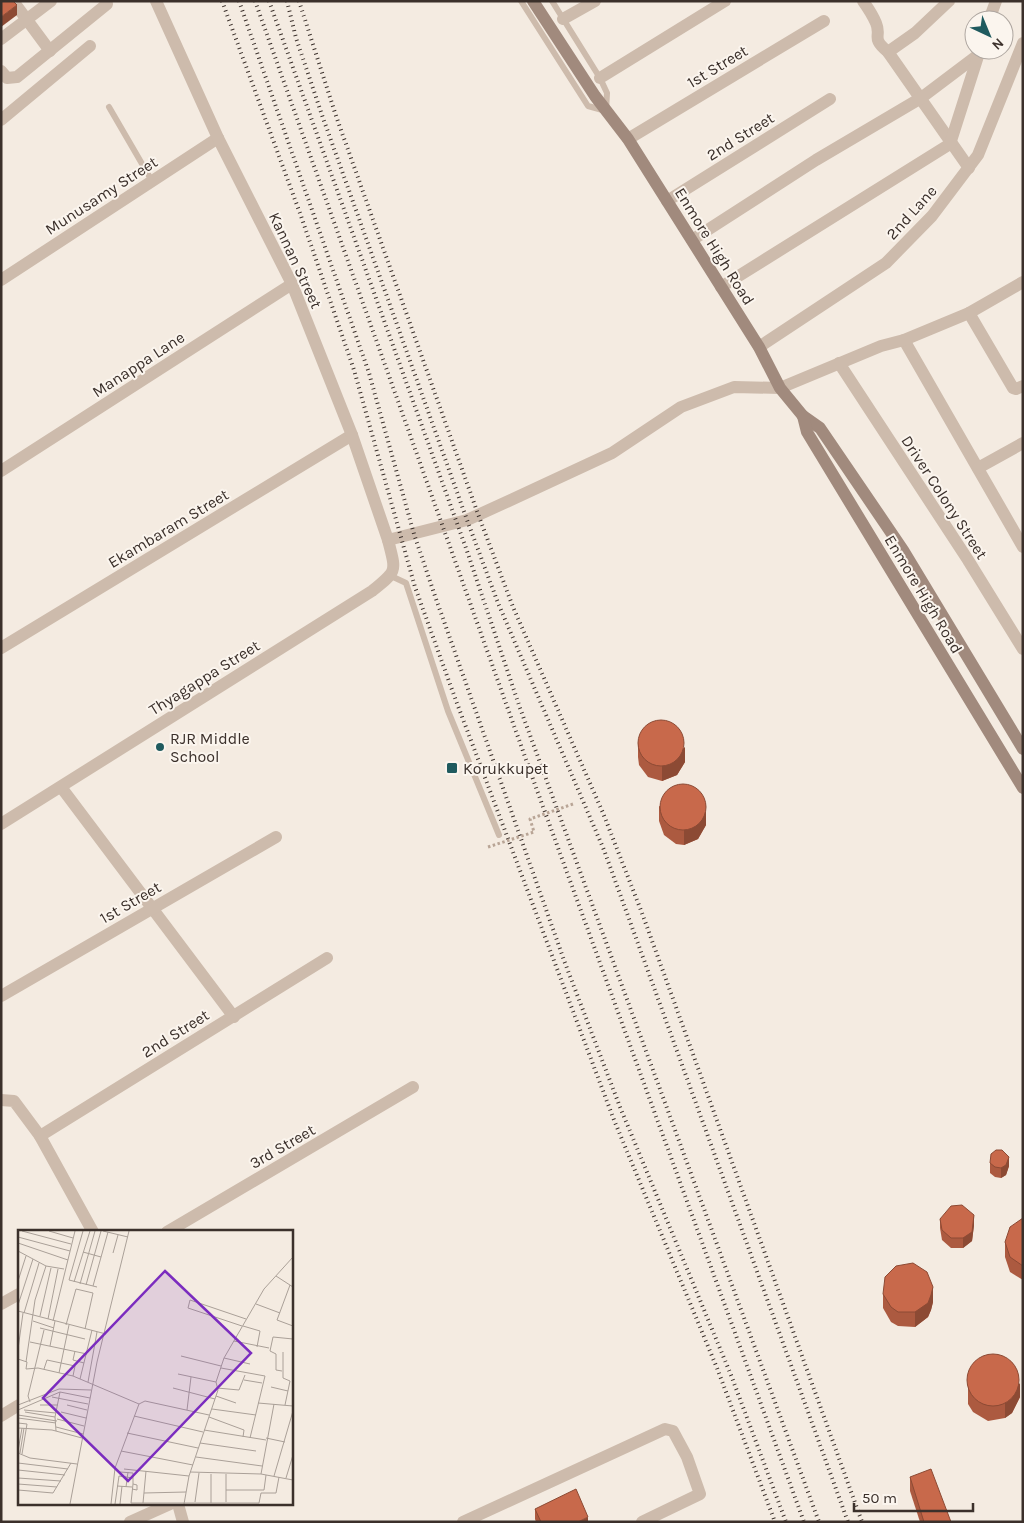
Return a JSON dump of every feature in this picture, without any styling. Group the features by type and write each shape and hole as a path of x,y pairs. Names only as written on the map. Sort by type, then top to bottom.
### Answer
{"main road":[{"name":"Enmore High Road","path":"533,1 595,96 628,139 759,347 780,388 803,416 820,428 903,550 1023,749"},
{"name":"Enmore High Road","path":"803,416 807,432 1021,780"}],"street":[{"path":"13,1 50,51"},
{"path":"1,39 51,1"},
{"name":"Kannan Street","path":"156,1 218,138 292,284 352,436 388,540"},
{"path":"562,20 595,1"},
{"path":"600,78 724,1"},
{"path":"864,1 877,26 876,36 880,44 888,52 921,98 950,144 969,168"},
{"path":"888,52 915,33 949,1"},
{"path":"1,70 7,78 17,78 107,4"},
{"name":"1st Street","path":"628,139 824,21"},
{"name":"2nd Lane","path":"759,347 886,263 932,216 978,155 1023,43"},
{"path":"1,120 90,46"},
{"path":"692,240 816,160 921,98 969,60"},
{"path":"721,286 950,144 976,60"},
{"name":"2nd Street","path":"667,201 830,99"},
{"name":"Munusamy Street","path":"1,280 218,138"},
{"path":"391,576 395,567 388,540 467,520 514,499 612,453 681,407 734,386 780,388 881,346 904,340 969,313 1023,282"},
{"name":"Manappa Lane","path":"1,471 292,284"},
{"path":"969,313 1013,388 1016,389 1023,386"},
{"path":"904,340 978,468 1019,534 1023,547"},
{"name":"Driver Colony Street","path":"839,363 968,560 1023,649"},
{"name":"Ekambaram Street","path":"1,648 352,436"},
{"path":"978,468 1023,443"},
{"name":"Thyagappa Street","path":"1,824 372,591 391,576"},
{"path":"61,787 234,1017"},
{"name":"1st Street","path":"1,996 276,837"},
{"name":"2nd Street","path":"40,1136 327,958"},
{"name":"3rd Street","path":"170,1230 413,1087"},
{"path":"1,1111 8,1100 40,1136 92,1230"},
{"path":"1,1304 18,1295"},
{"path":"1,1416 18,1406"},
{"path":"463,1522 665,1429 670,1429 674,1431 686,1457 700,1494 642,1522"},
{"path":"130,1522 166,1506"},
{"path":"178,1506 182,1522"}],"lane":[{"path":"521,1 588,106 606,111 608,93 552,1"},
{"path":"109,107 152,181"},
{"path":"391,576 406,583 448,711 498,835"}],"path":[{"path":"488,847 534,832 530,819 573,804"}],"building":[{"path":"1,1 13,1 17,5 1,17"},
{"path":"661,720 674,724 680,730 684,743 680,756 674,762 661,766 648,762 642,756 638,743 642,730 648,724"},
{"path":"683,784 696,788 702,794 706,807 702,820 696,826 683,830 670,826 664,820 660,807 664,794 670,788"},
{"path":"996,1150 1002,1150 1009,1157 1006,1165 1001,1168 995,1167 990,1163 991,1154"},
{"path":"962,1205 974,1215 972,1232 963,1238 951,1238 942,1230 940,1219 951,1206"},
{"path":"1023,1218 1023,1266 1010,1257 1005,1242 1010,1227"},
{"path":"913,1263 927,1272 933,1287 931,1295 928,1303 915,1312 898,1312 891,1307 883,1294 885,1277 896,1266"},
{"path":"993,1354 1003,1356 1011,1362 1017,1370 1019,1380 1017,1390 1011,1398 1003,1404 993,1406 983,1404 975,1398 969,1390 967,1380 969,1370 975,1362 983,1356"},
{"path":"931,1469 951,1522 924,1522 910,1477"},
{"path":"576,1489 588,1517 578,1522 541,1522 535,1509"}],"railway":[{"path":"222,1 301,216 354,370 415,587 455,698 614,1120 717,1368 775,1522"},
{"path":"239,1 369,373 414,534 435,596 565,963 620,1107 731,1375 786,1522"},
{"path":"255,1 538,793 804,1522"},
{"path":"269,1 467,551 520,708 819,1522"},
{"path":"287,1 296,38 323,118 467,520 498,603 604,850 848,1522"},
{"path":"299,1 336,116 478,514 513,607 603,813 642,913 862,1522"}],"place":[{"name":"RJR Middle School","path":"160,747"},
{"name":"Korukkupet","path":"452,768"}]}
